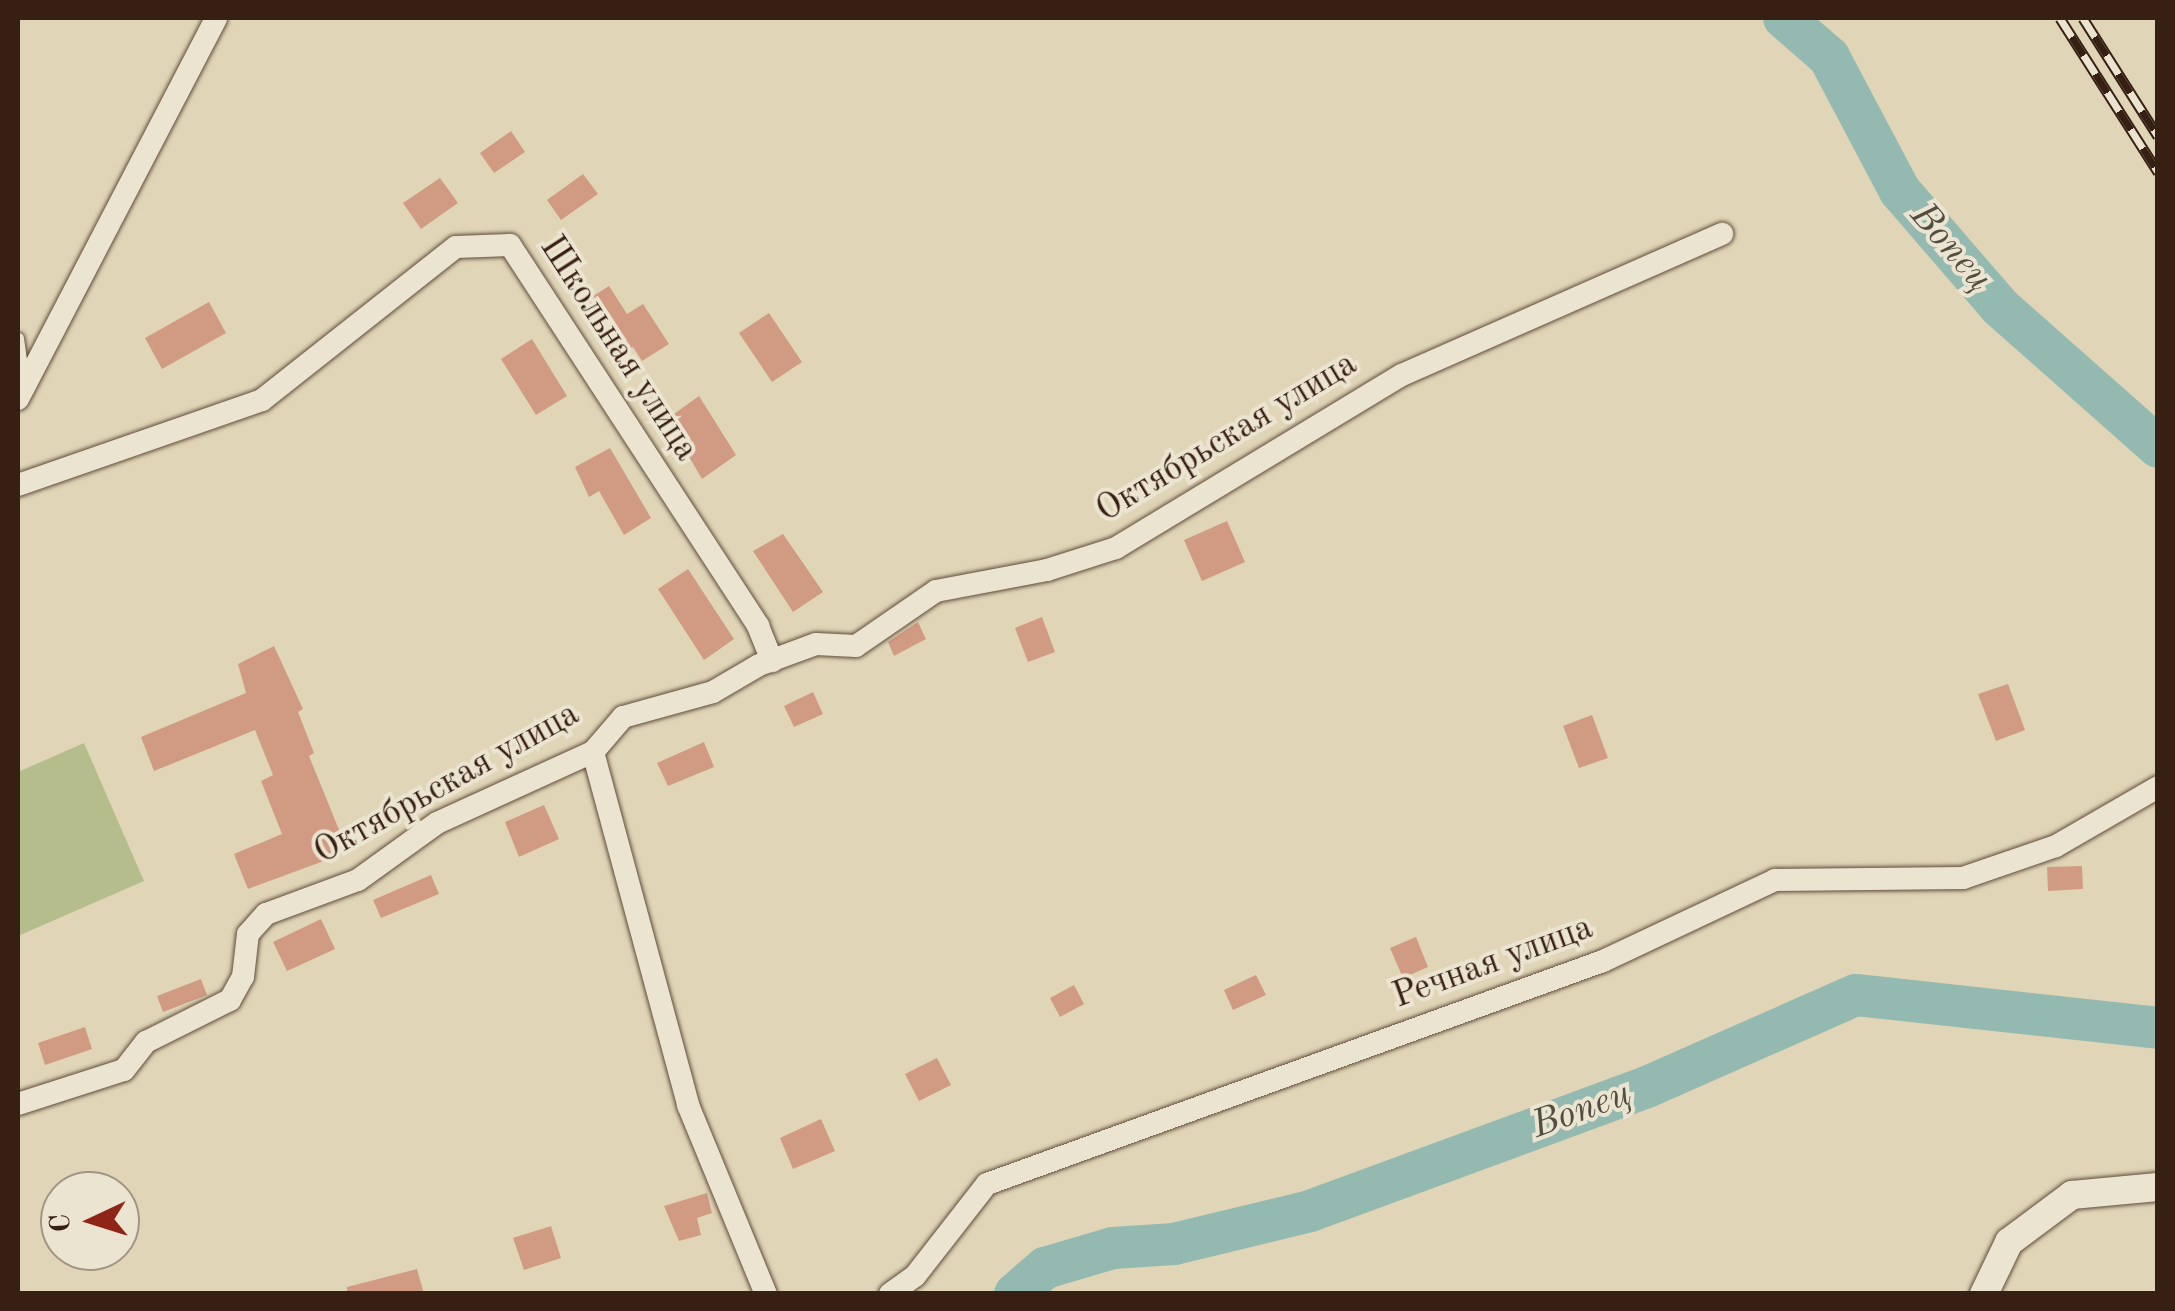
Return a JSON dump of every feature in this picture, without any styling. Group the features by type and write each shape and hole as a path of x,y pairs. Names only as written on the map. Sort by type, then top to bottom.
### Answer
{"street":[{"path":"21,392 216,18"},
{"name":"Октябрьская улица","path":"18,1104 124,1070 146,1042 230,1000 243,977 248,934 266,914 358,880 436,822 593,752 623,717 714,692 772,660 816,644 856,646 936,591 1048,570 1116,548 1402,375 1722,234"},
{"name":"Школьная улица","path":"18,485 262,400 456,247 510,245 758,626 772,660"},
{"path":"593,752 688,1105 766,1294"},
{"name":"Речная улица","path":"890,1294 914,1276 987,1184 1603,961 1775,880 1963,878 2056,846 2158,787"},
{"path":"1984,1294 2009,1242 2072,1195 2158,1187"}],"lane":[{"path":"18,338 21,392"}],"green space":[{"path":"84,743 144,881 18,936 18,772"}],"building":[{"path":"511,131 525,152 494,173 480,153"},
{"path":"583,174 598,194 561,220 547,200"},
{"path":"440,178 458,203 421,229 403,203"},
{"path":"609,286 627,314 643,304 669,344 642,361 633,347 622,354 587,300"},
{"path":"209,302 226,333 162,369 145,338"},
{"path":"769,313 802,362 772,382 739,333"},
{"path":"532,339 567,396 536,415 501,359"},
{"path":"699,396 736,455 702,479 667,419"},
{"path":"610,448 651,518 624,535 599,491 589,497 575,467"},
{"path":"1227,521 1245,562 1202,581 1184,540"},
{"path":"783,534 823,592 793,612 753,551"},
{"path":"688,569 734,639 704,660 658,589"},
{"path":"1042,617 1055,652 1028,662 1015,628"},
{"path":"918,622 926,639 894,656 888,642"},
{"path":"274,646 303,709 298,712 314,753 309,756 348,852 248,889 234,854 282,834 261,781 273,775 255,730 154,771 141,737 246,693 238,664"},
{"path":"2008,684 2025,730 1996,741 1978,694"},
{"path":"813,692 823,714 794,727 784,706"},
{"path":"1592,715 1608,758 1579,768 1563,726"},
{"path":"704,742 714,767 668,786 657,763"},
{"path":"544,805 559,839 519,857 505,822"},
{"path":"2082,866 2083,889 2048,891 2047,867"},
{"path":"431,875 439,894 381,918 373,900"},
{"path":"321,919 335,949 287,971 273,942"},
{"path":"1416,937 1428,967 1403,978 1390,948"},
{"path":"1256,975 1266,995 1233,1010 1224,990"},
{"path":"201,979 207,995 163,1012 157,996"},
{"path":"1074,985 1084,1004 1060,1017 1050,998"},
{"path":"85,1027 92,1049 45,1065 38,1043"},
{"path":"937,1058 951,1085 919,1101 905,1074"},
{"path":"821,1119 835,1151 793,1169 780,1138"},
{"path":"707,1193 712,1213 697,1218 701,1235 679,1241 664,1206"},
{"path":"551,1226 561,1258 524,1270 513,1238"},
{"path":"417,1269 424,1294 347,1294 347,1287"}],"waterway":[{"name":"Вопец","path":"1784,18 1829,57 1900,191 2000,307 2158,447"},
{"name":"Вопец","path":"1015,1294 1045,1268 1113,1248 1174,1244 1310,1211 1647,1087 1856,995 2158,1028"}],"railway":[{"path":"2060,18 2158,172"},
{"path":"2083,18 2158,136"}]}
